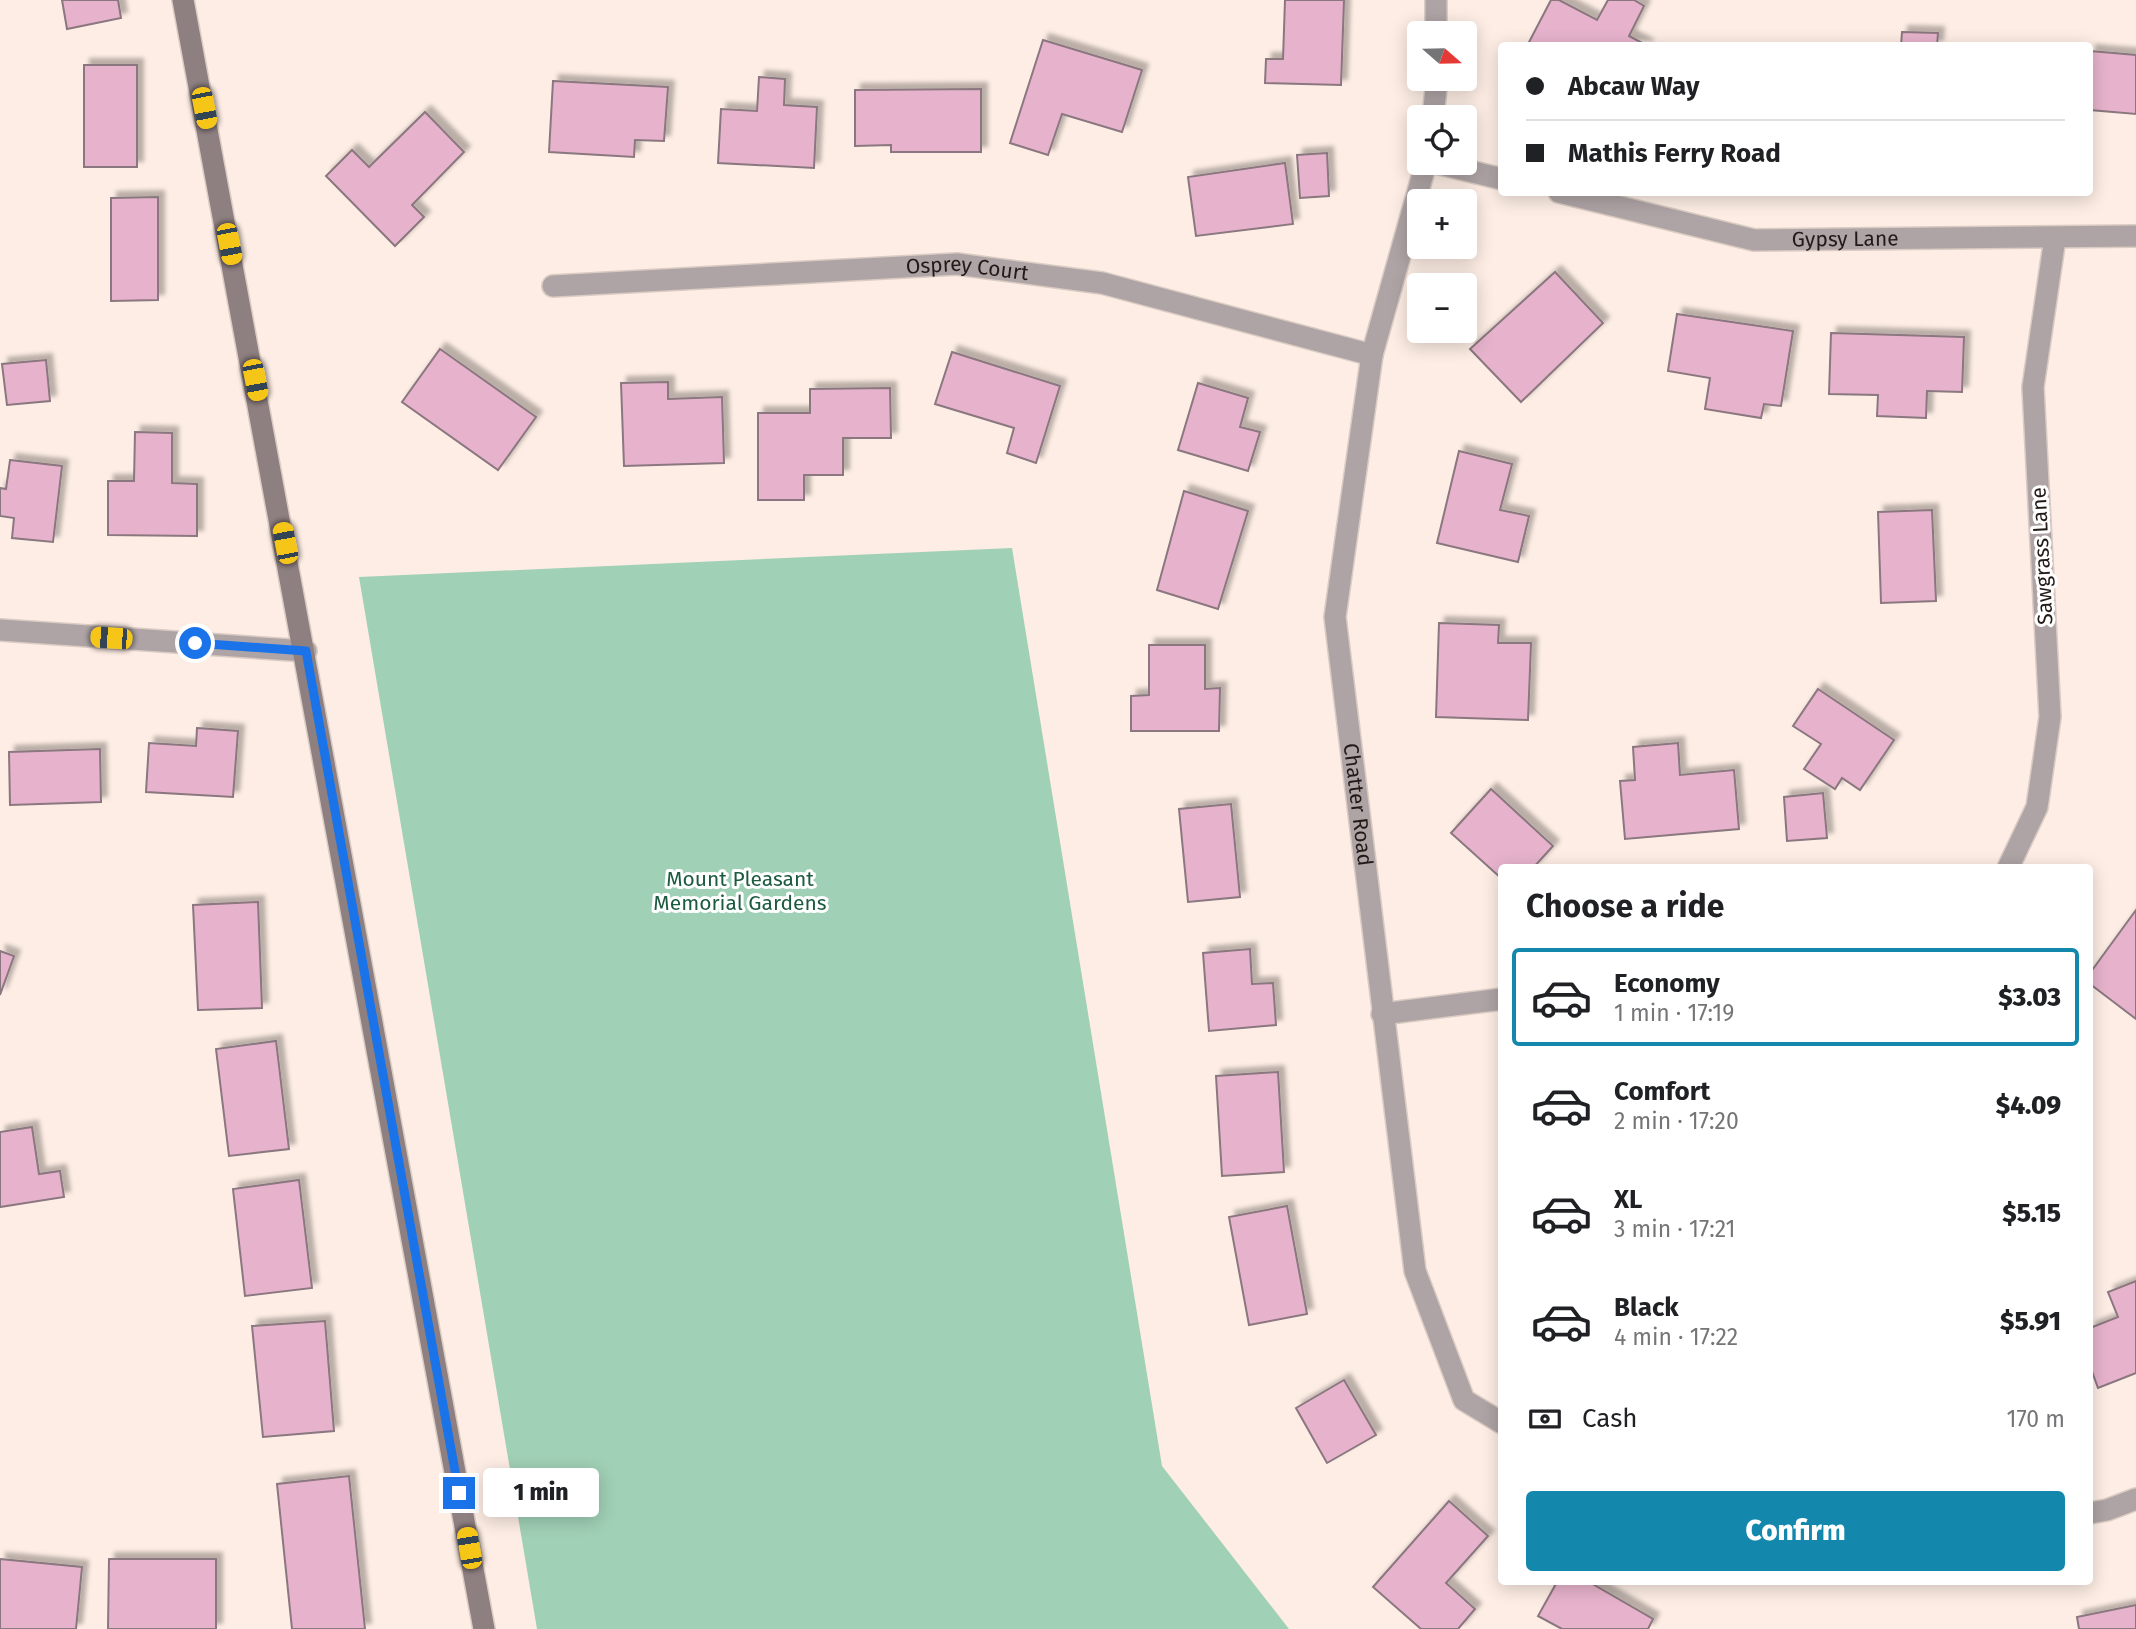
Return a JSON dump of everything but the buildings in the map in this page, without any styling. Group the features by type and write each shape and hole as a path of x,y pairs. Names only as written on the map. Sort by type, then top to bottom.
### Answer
{"main road":[{"path":"183,0 306,651 484,1629"}],"street":[{"path":"1436,0 1436,21"},
{"path":"1477,173 1498,178"},
{"name":"Chatter Road","path":"1423,175 1372,355 1335,617 1415,1271 1464,1400 1498,1421"},
{"name":"Gypsy Lane","path":"1575,196 1754,240 2136,236"},
{"name":"Sawgrass Lane","path":"2010,864 2037,807 2050,717 2033,387 2055,238"},
{"name":"Osprey Court","path":"553,286 957,264 1102,283 1372,355"},
{"path":"0,630 306,651"},
{"path":"1382,1014 1498,1000"},
{"path":"2093,1512 2136,1499"}],"green space":[{"name":"Mount Pleasant Memorial Gardens","path":"1012,548 1162,1466 1289,1629 537,1629 359,577"}],"route":[{"path":"195,643 306,651 459,1493"}]}
